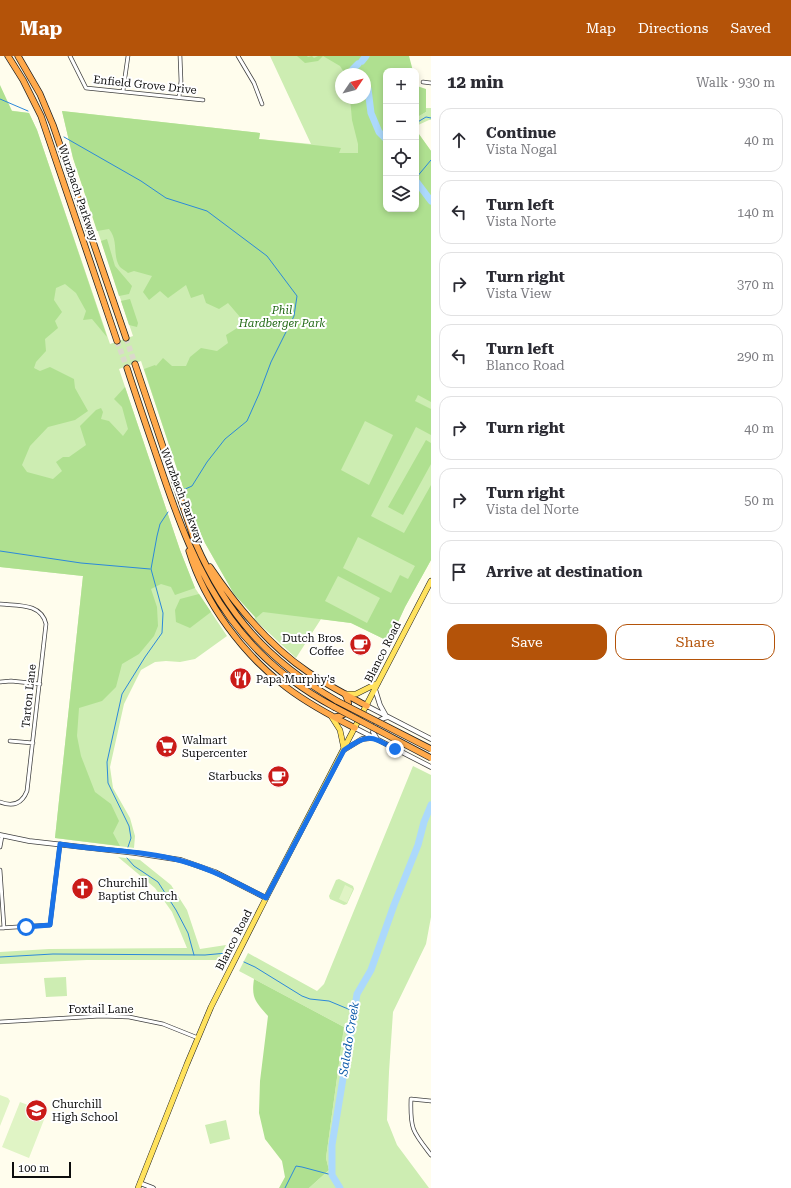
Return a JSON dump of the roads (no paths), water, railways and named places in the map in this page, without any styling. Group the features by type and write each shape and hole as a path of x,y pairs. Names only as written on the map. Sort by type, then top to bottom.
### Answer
{"highway":[{"name":"Wurzbach Parkway","path":"8,56 23,80 41,116 118,341"},
{"name":"Wurzbach Parkway","path":"18,56 40,94 52,120 126,338"},
{"name":"Wurzbach Parkway","path":"135,364 195,542 220,591 239,619 263,647 302,679 337,701 431,750"},
{"name":"Wurzbach Parkway","path":"127,368 184,534 205,577 236,624 259,651 292,680 314,696 431,758"},
{"path":"184,534 192,562 221,616 259,663 287,687 332,716 355,728"},
{"path":"195,542 225,590 270,641 308,672 366,706"},
{"path":"332,716 343,715 348,709 349,702 345,694"}],"main road":[{"name":"Blanco Road","path":"139,1186 211,1007 431,581"},
{"path":"345,694 356,694 378,683"},
{"path":"332,716 340,730 344,750"}],"street":[{"name":"Enfield Grove Drive","path":"70,56 86,88 202,100"},
{"path":"123,91 128,56"},
{"path":"179,97 181,81 180,56"},
{"path":"238,56 254,83 262,104"},
{"path":"423,82 431,82"},
{"name":"Tarton Lane","path":"0,604 30,607 38,610 45,619 46,630 28,788 25,797 14,805 0,802"},
{"path":"0,682 11,681 40,684"},
{"path":"375,689 382,709 389,717"},
{"path":"366,706 431,739"},
{"path":"375,739 373,732 377,722 381,719 389,717"},
{"path":"355,728 431,767"},
{"path":"344,750 362,739 375,739"},
{"path":"10,740 33,743"},
{"path":"0,847 1,836 81,848 135,852 181,860 214,872 266,898"},
{"path":"0,870 2,928 50,925 60,844"},
{"name":"Foxtail Lane","path":"0,1022 95,1016 129,1017 163,1024 198,1038"},
{"path":"431,1101 411,1099 410,1118 416,1137 431,1156"},
{"path":"139,1186 153,1188"}],"waterway":[{"name":"Salado Creek","path":"362,61 366,56"},
{"name":"Salado Creek","path":"354,68 358,64"},
{"path":"0,99 28,111"},
{"name":"Salado Creek","path":"370,104 371,113 379,132 383,136"},
{"path":"419,121 426,117 431,118"},
{"path":"64,137 141,181 166,198 207,211 267,256 297,296 294,316 271,362 247,421 225,439 207,462 192,486 183,490"},
{"path":"418,176 431,160"},
{"name":"Salado Creek","path":"419,185 431,201"},
{"path":"128,847 131,838 129,826 108,783 107,762 122,694 162,633 163,613 151,569 160,524 168,512"},
{"path":"0,551 81,563 150,569"},
{"name":"Salado Creek","path":"340,1188 332,1175 332,1145 357,994 371,970 394,905 418,845 424,822 431,805"},
{"path":"127,858 134,866 158,882 176,910 188,933 194,955"},
{"path":"0,957 53,954 205,955 227,953"},
{"path":"244,962 255,967 302,996 310,999 329,1001 353,1011"},
{"path":"285,1188 296,1166 332,1175"}],"tunnel":[{"path":"126,338 135,364"},
{"path":"117,341 127,368"}],"place":[{"name":"Dutch Bros. Coffee","path":"360,644"},
{"name":"Papa Murphy's","path":"240,679"},
{"name":"Walmart Supercenter","path":"167,746"},
{"name":"Starbucks","path":"278,776"},
{"name":"Churchill Baptist Church","path":"82,889"},
{"name":"Churchill High School","path":"37,1110"}],"park label":[{"name":"Phil Hardberger Park","path":"282,316"}]}
